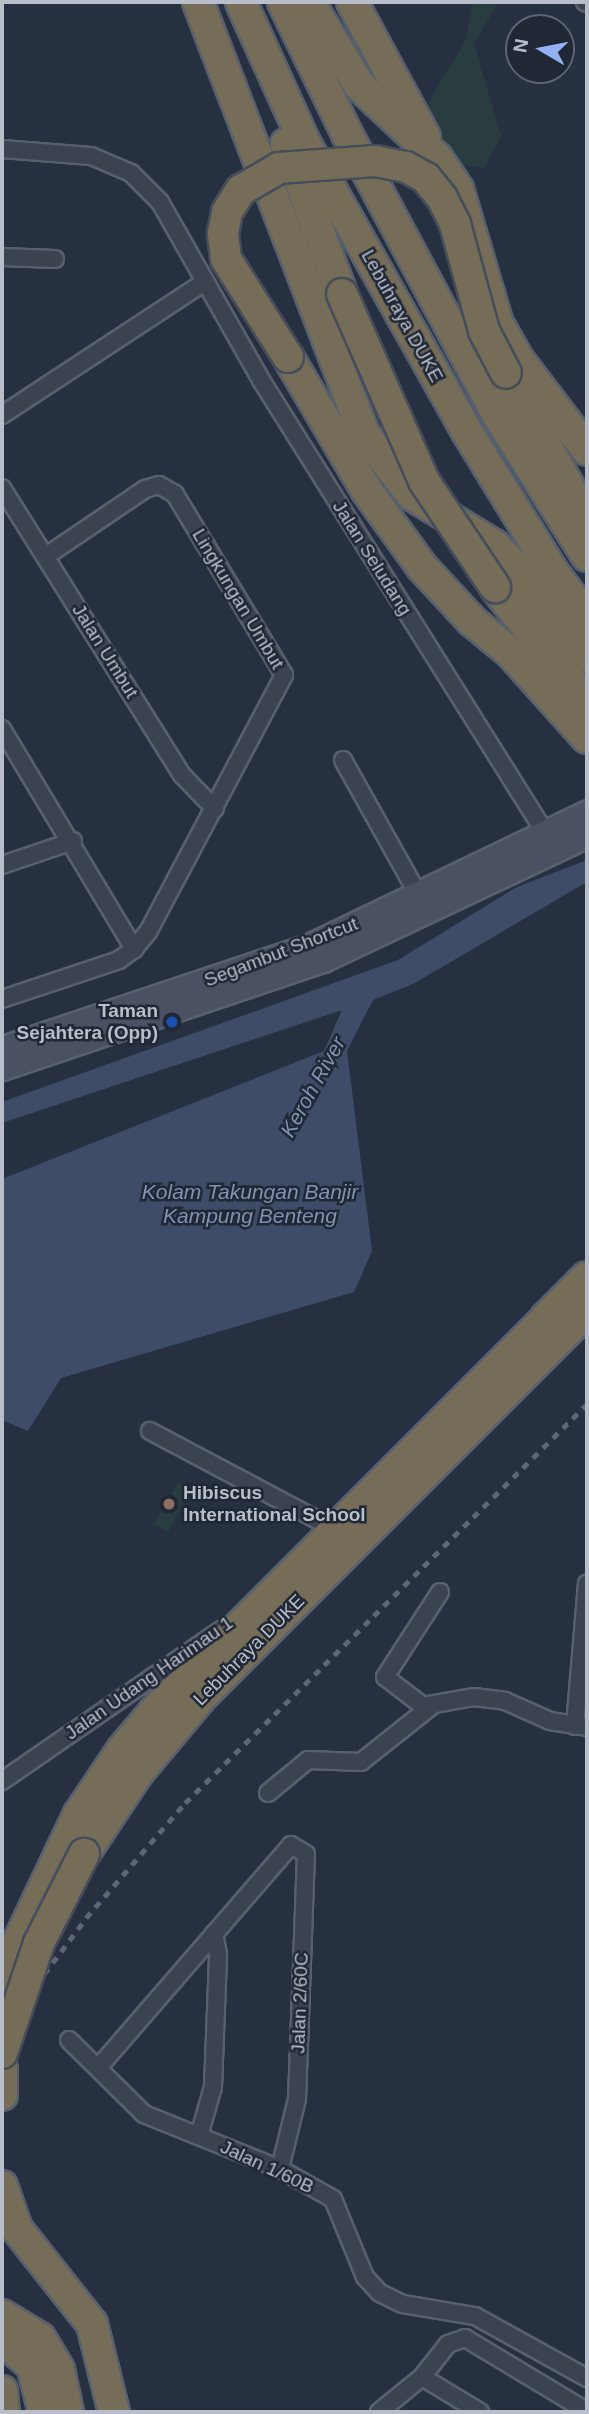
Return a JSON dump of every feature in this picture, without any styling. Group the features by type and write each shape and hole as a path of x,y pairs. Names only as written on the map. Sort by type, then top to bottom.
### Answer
{"highway":[{"path":"198,2 299,256 345,391 364,434 412,495 494,545 512,563 587,657"},
{"path":"233,2 342,295 401,434 452,527 495,587 587,702"},
{"name":"Lebuhraya DUKE","path":"241,2 305,143 466,430 553,572 587,618"},
{"name":"Lebuhraya DUKE","path":"283,2 347,134 497,414 587,556"},
{"path":"309,2 359,85 437,159"},
{"path":"352,2 465,205 498,324 580,453 587,481"},
{"path":"587,522 484,331 455,224 426,178 406,167 326,161 279,168 241,190 227,212 223,233 226,259 253,308 367,491 422,567 472,621 510,653 587,738"},
{"path":"506,373 580,453"},
{"path":"345,391 347,414 359,450 396,505 484,611 510,653"},
{"path":"495,587 537,622 587,676"},
{"name":"Lebuhraya DUKE","path":"2,1976 93,1789 155,1711 587,1277"},
{"name":"Lebuhraya DUKE","path":"2,2053 39,1943 70,1878 111,1810 153,1753 213,1685 587,1311"},
{"path":"2,1948 79,1814"},
{"path":"2,2069 2,2095"},
{"path":"2,2186 17,2229 92,2324 114,2412"},
{"path":"2,2315 40,2338 59,2370 68,2412"},
{"path":"2,2340 32,2365 44,2412"},
{"path":"2,2390 5,2412"}],"main road":[{"name":"Segambut Shortcut","path":"2,1048 311,945 587,812"},
{"name":"Segambut Shortcut","path":"2,1068 323,960 587,835"}],"street":[{"name":"Jalan Seludang","path":"2,149 92,156 131,173 160,202 203,283 544,831"},
{"path":"2,257 55,259"},
{"path":"2,415 203,283"},
{"name":"Lingkungan Umbut","path":"46,556 145,489 159,485 174,494 284,675 148,932 134,949"},
{"name":"Jalan Umbut","path":"2,488 182,775 215,809"},
{"path":"2,729 73,841 134,949 119,960 2,999"},
{"path":"343,760 419,895"},
{"path":"2,865 73,841"},
{"name":"Jalan Udang Harimau 1","path":"2,1779 230,1623 587,1271"},
{"path":"150,1431 329,1526"},
{"path":"268,1793 308,1760 361,1762 433,1705 460,1696 505,1701 550,1721 581,1727 587,1584"},
{"path":"433,1705 420,1704 384,1676 440,1592"},
{"name":"Jalan 2/60C","path":"214,1933 291,1844 306,1854 297,2099 280,2169"},
{"path":"98,2068 214,1933"},
{"path":"199,2136 213,2087 218,1954 214,1933"},
{"name":"Jalan 1/60B","path":"69,2040 144,2113 280,2169 333,2199 365,2277 380,2293 403,2304 475,2316 587,2378"},
{"path":"379,2412 422,2377 448,2344 465,2338 475,2316"},
{"path":"465,2338 580,2403"},
{"path":"422,2377 474,2411"}],"green space":[{"path":"473,2 499,2 474,43 501,136 484,168 455,165 422,113 466,40"},
{"path":"178,1482 191,1488 168,1532 154,1524"}],"water":[{"name":"Kolam Takungan Banjir Kampung Benteng","path":"587,860 587,882 413,984 373,1000 347,1051 372,1251 354,1292 61,1378 28,1431 2,1420 2,1179 324,1051 342,1010 2,1123 2,1102 398,960 517,887"}],"railway":[{"path":"2,2030 86,1918 185,1803 587,1404"}],"place":[{"name":"Taman Sejahtera (Opp)","path":"172,1022"},
{"name":"Hibiscus International School","path":"169,1504"}],"water label":[{"name":"Keroh River","path":"313,1087"}]}
